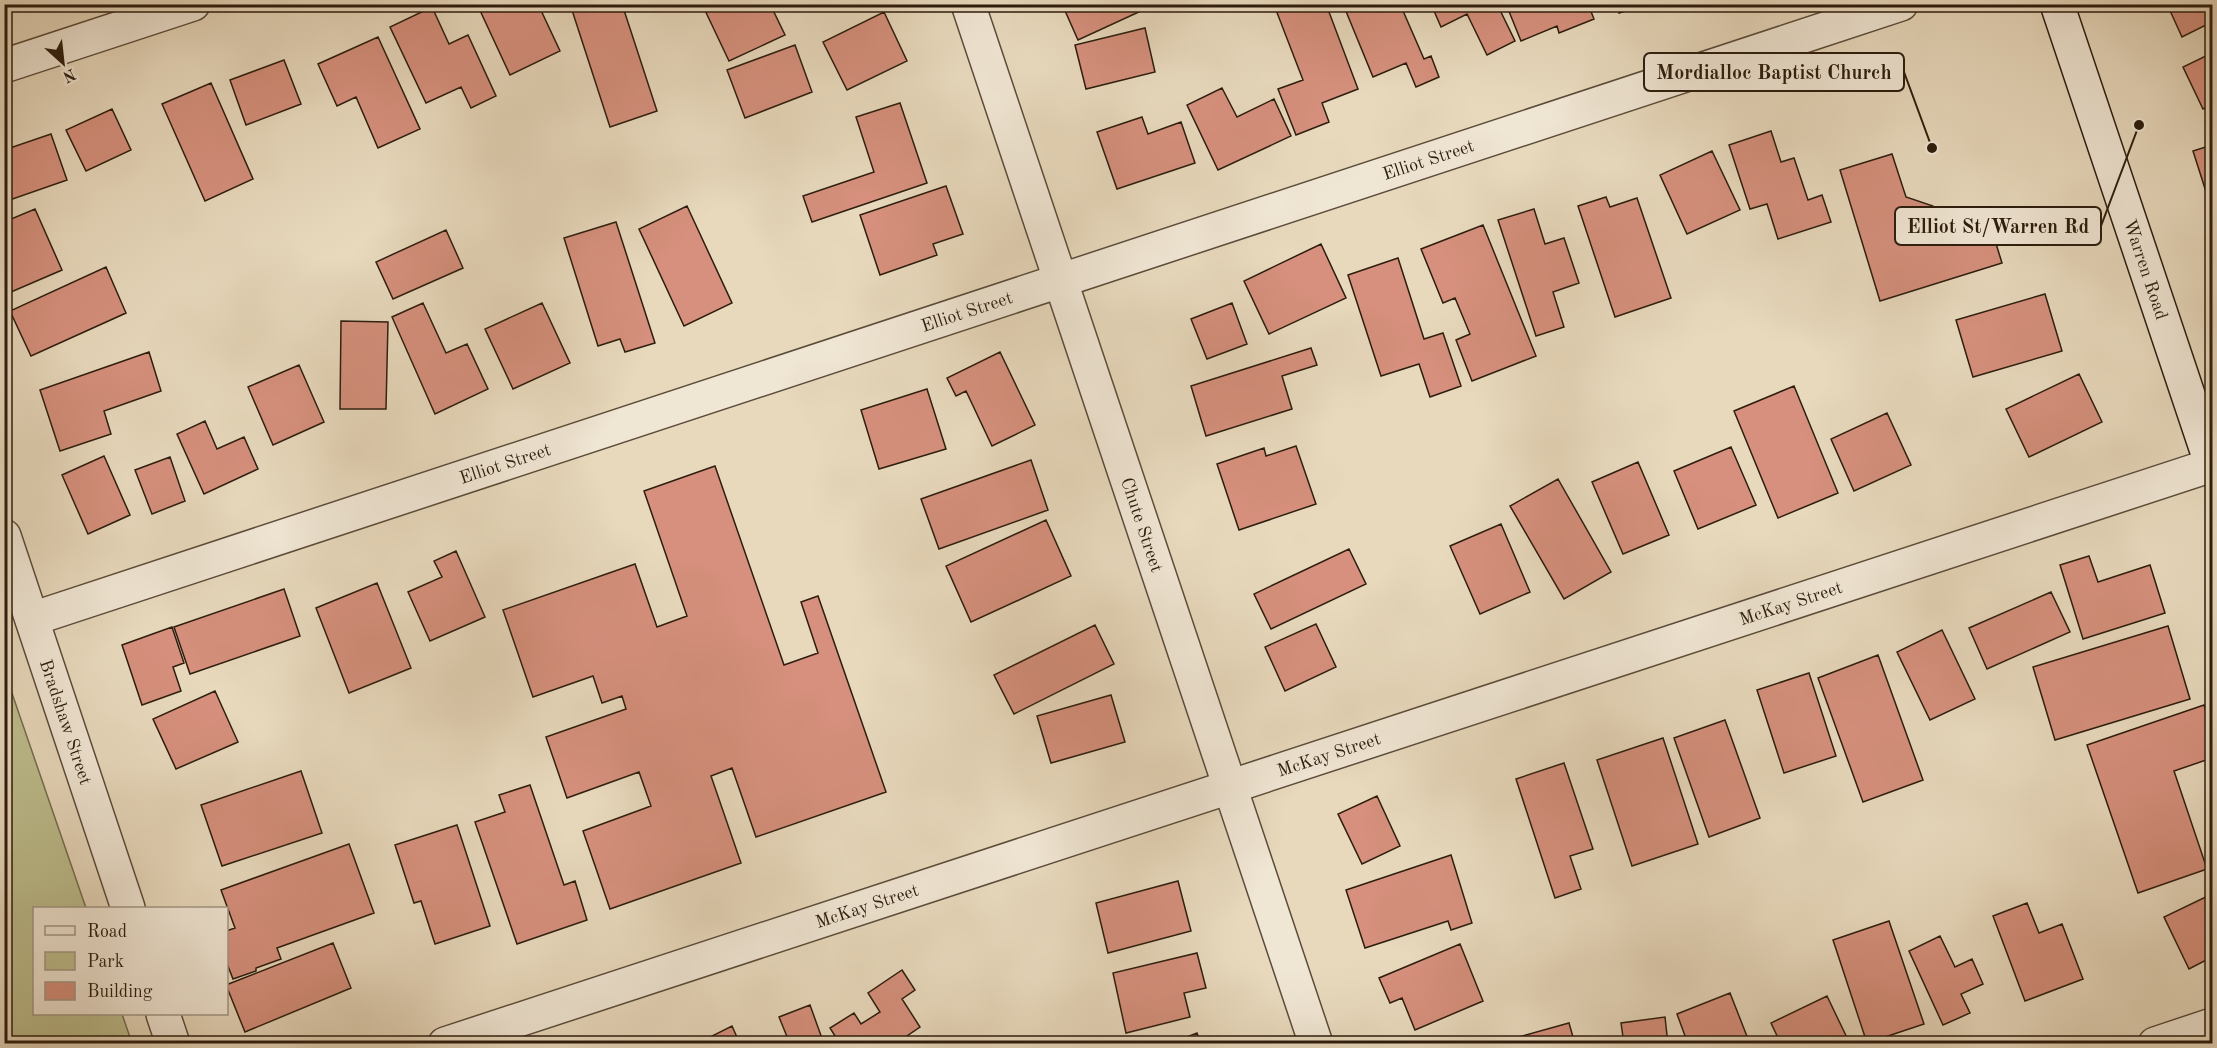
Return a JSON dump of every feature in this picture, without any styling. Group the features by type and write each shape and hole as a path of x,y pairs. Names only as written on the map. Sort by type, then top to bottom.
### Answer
{"street":[{"path":"4,66 193,4"},
{"name":"Chute Street","path":"968,4 1316,1044"},
{"name":"Elliot Street","path":"32,619 1901,4"},
{"name":"Warren Road","path":"2057,4 2212,465"},
{"name":"McKay Street","path":"445,1044 2212,465"},
{"name":"Bradshaw Street","path":"4,536 127,907"},
{"path":"163,1015 173,1044"},
{"path":"2156,1044 2212,1025"}],"green space":[{"path":"5,673 86,907 33,907 33,1015 122,1015 132,1043 5,1043"}],"building":[{"path":"477,4 538,4 560,51 510,75"},
{"path":"570,4 622,4 657,111 610,127"},
{"path":"702,4 770,4 785,35 729,61"},
{"path":"1062,4 1141,4 1143,10 1078,40"},
{"path":"1291,4 1326,4 1358,89 1322,103 1329,122 1296,135 1278,89 1303,80 1276,10"},
{"path":"1343,4 1372,4 1373,7 1379,4 1400,4 1424,59 1431,56 1439,77 1416,87 1406,63 1373,77"},
{"path":"1431,4 1497,4 1515,41 1487,55 1467,14 1441,27"},
{"path":"1506,4 1588,4 1594,19 1559,33 1557,26 1521,41"},
{"path":"1616,4 1648,4 1619,13"},
{"path":"2167,4 2212,4 2212,22 2182,37"},
{"path":"432,7 449,44 468,35 496,96 471,108 461,87 426,103 390,27"},
{"path":"884,12 907,61 847,90 823,42"},
{"path":"1145,28 1155,72 1086,89 1075,45"},
{"path":"378,37 420,129 378,148 356,97 337,106 318,64"},
{"path":"795,45 812,92 745,118 727,70"},
{"path":"2212,53 2212,105 2203,109 2183,67"},
{"path":"284,60 301,104 246,125 230,80"},
{"path":"211,83 253,179 205,201 162,104"},
{"path":"1222,88 1237,117 1274,99 1291,136 1218,170 1187,105"},
{"path":"900,103 927,183 812,222 803,196 874,172 856,117"},
{"path":"112,109 131,150 86,171 66,130"},
{"path":"1142,117 1148,134 1181,122 1195,163 1117,189 1097,132"},
{"path":"1771,131 1781,162 1794,158 1808,200 1822,195 1831,222 1778,239 1767,204 1750,209 1729,145"},
{"path":"51,134 67,180 4,202 4,150"},
{"path":"2212,145 2212,197 2208,198 2193,151"},
{"path":"1712,151 1740,210 1687,234 1660,175"},
{"path":"1892,154 1906,197 1933,206 1939,223 1985,208 2002,263 1880,301 1840,170"},
{"path":"946,186 963,234 933,244 937,255 880,275 860,215"},
{"path":"1606,197 1610,207 1637,198 1671,298 1615,317 1578,206"},
{"path":"687,206 732,303 684,326 639,229"},
{"path":"35,209 62,270 11,292 4,277 4,222"},
{"path":"1534,209 1545,244 1564,238 1579,283 1553,292 1564,327 1536,336 1498,220"},
{"path":"616,222 655,343 625,352 620,339 598,346 564,238"},
{"path":"1483,225 1536,356 1472,381 1456,340 1470,334 1455,298 1443,303 1421,249"},
{"path":"446,230 463,268 393,299 376,262"},
{"path":"1321,244 1346,298 1269,334 1244,281"},
{"path":"1398,258 1424,339 1443,333 1461,386 1430,397 1419,364 1381,376 1348,275"},
{"path":"106,267 126,313 31,356 10,311"},
{"path":"2045,294 2062,351 1973,377 1956,320"},
{"path":"423,303 446,353 467,344 488,389 435,414 392,317"},
{"path":"542,303 570,363 513,389 485,329"},
{"path":"1232,303 1247,344 1207,359 1191,319"},
{"path":"341,321 388,322 386,409 340,409"},
{"path":"1311,348 1317,365 1282,376 1292,409 1206,436 1191,386"},
{"path":"149,352 161,391 104,411 111,434 60,451 40,390"},
{"path":"1000,352 1035,425 992,446 966,391 956,396 947,378"},
{"path":"299,365 324,422 273,445 248,387"},
{"path":"2079,374 2102,422 2029,457 2006,409"},
{"path":"1794,386 1838,493 1778,518 1734,411"},
{"path":"927,389 946,449 879,469 861,410"},
{"path":"1887,413 1911,465 1854,491 1831,439"},
{"path":"205,421 217,449 244,437 258,469 204,494 177,434"},
{"path":"1296,446 1316,504 1239,530 1217,464 1264,448 1266,456"},
{"path":"1731,447 1756,505 1698,529 1674,471"},
{"path":"104,456 130,515 88,534 62,475"},
{"path":"170,457 185,501 152,514 135,470"},
{"path":"1031,460 1048,510 939,549 921,499"},
{"path":"1638,462 1669,535 1623,554 1592,482"},
{"path":"715,466 784,665 818,653 801,602 818,596 886,792 756,837 732,768 711,776 741,863 610,909 583,831 651,806 639,772 567,798 546,737 626,709 622,696 602,703 593,676 533,697 503,610 635,564 657,627 687,616 644,491"},
{"path":"1558,479 1611,572 1564,599 1510,506"},
{"path":"1046,520 1071,576 971,622 946,566"},
{"path":"1501,524 1530,592 1480,614 1450,546"},
{"path":"1349,549 1366,584 1271,629 1254,594"},
{"path":"456,551 485,617 430,641 408,592 442,577 434,561"},
{"path":"2089,556 2098,582 2150,565 2165,613 2083,639 2060,565"},
{"path":"377,583 411,668 349,693 316,608"},
{"path":"284,589 300,636 190,674 174,627"},
{"path":"2051,592 2070,632 1987,669 1969,628"},
{"path":"1316,624 1336,667 1285,691 1265,647"},
{"path":"1095,625 1114,664 1014,714 994,675"},
{"path":"2168,626 2190,699 2055,740 2033,667"},
{"path":"172,627 184,663 173,667 181,691 142,705 122,645"},
{"path":"1942,630 1975,699 1930,720 1897,652"},
{"path":"1878,655 1923,780 1863,802 1818,678"},
{"path":"1809,673 1836,756 1784,773 1757,690"},
{"path":"215,691 238,742 176,769 153,719"},
{"path":"1111,695 1125,742 1051,763 1037,716"},
{"path":"2204,705 2212,730 2212,758 2174,771 2207,869 2138,893 2087,745"},
{"path":"1725,720 1760,818 1709,837 1674,738"},
{"path":"1663,738 1698,844 1632,866 1597,760"},
{"path":"1564,763 1593,849 1570,856 1581,889 1555,898 1516,779"},
{"path":"301,771 322,833 222,866 201,805"},
{"path":"530,785 564,885 575,881 587,920 517,944 475,822 505,812 499,795"},
{"path":"1377,796 1400,846 1362,864 1338,814"},
{"path":"457,825 490,926 435,944 421,901 414,903 395,845"},
{"path":"349,844 374,913 277,948 281,959 233,979 228,966 228,930 235,928 221,890"},
{"path":"1451,855 1472,923 1451,930 1448,921 1365,948 1346,890"},
{"path":"1178,881 1191,931 1108,953 1096,903"},
{"path":"2212,894 2212,957 2189,969 2164,917"},
{"path":"2027,903 2039,933 2062,924 2083,979 2025,1001 1993,916"},
{"path":"1889,921 1924,1024 1867,1043 1833,940"},
{"path":"1940,936 1955,967 1972,959 1983,984 1961,994 1970,1013 1943,1025 1909,951"},
{"path":"333,943 351,988 245,1032 228,990 228,984"},
{"path":"1460,944 1483,1001 1415,1030 1402,998 1390,1003 1379,978"},
{"path":"1197,953 1206,988 1184,993 1190,1017 1126,1033 1113,973"},
{"path":"902,970 915,990 902,999 920,1027 895,1044 840,1044 830,1028 854,1013 861,1024 880,1012 868,993"},
{"path":"1730,993 1750,1044 1688,1044 1677,1014"},
{"path":"1827,996 1850,1044 1781,1044 1771,1023"},
{"path":"810,1005 824,1044 790,1044 779,1017"},
{"path":"1665,1017 1668,1044 1624,1044 1621,1023"},
{"path":"1569,1023 1575,1044 1517,1044 1515,1038"},
{"path":"732,1026 740,1044 713,1044 710,1037"},
{"path":"1197,1033 1201,1044 1169,1044"}],"place":[{"name":"Elliot St/Warren Rd","path":"2139,125"},
{"name":"Mordialloc Baptist Church","path":"1932,148"}]}
